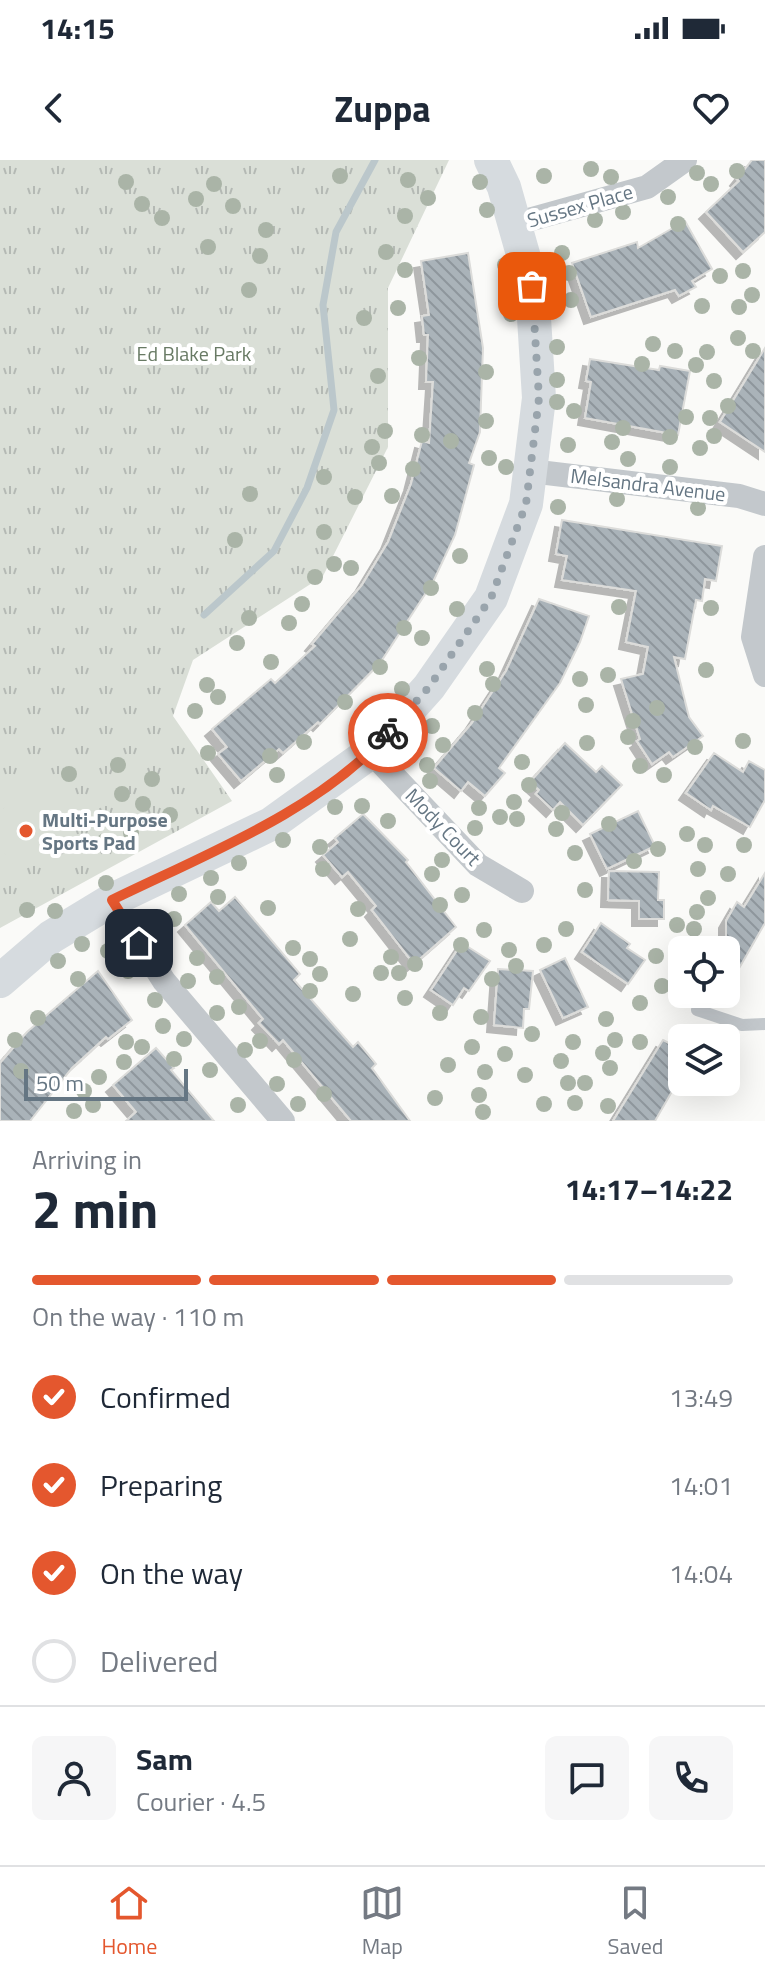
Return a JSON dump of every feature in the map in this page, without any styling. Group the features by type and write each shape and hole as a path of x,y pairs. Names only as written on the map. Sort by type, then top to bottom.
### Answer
{"street":[{"path":"0,981 51,937 112,900 271,824 371,752 429,687 491,598 526,504 539,398 532,286 504,187 491,160"},
{"name":"Sussex Place","path":"514,224 647,187 685,160"},
{"name":"Melsandra Avenue","path":"530,471 739,496 765,504"},
{"path":"765,557 753,637 765,675"},
{"name":"Mody Court","path":"371,752 478,865 522,891"},
{"path":"112,900 164,981 283,1121"}],"lane":[{"path":"697,1010 742,1025 765,1024"}],"green space":[{"name":"Ed Blake Park","path":"0,160 449,160 388,288 388,447 323,576 193,660 173,716 232,801 0,928"},
{"name":"Multi-Purpose Sports Pad","path":"43,774 75,812 13,864 0,849 0,811"}],"building":[{"path":"752,160 765,160 765,232 743,252 706,212 739,181 737,179"},
{"path":"685,221 712,269 692,281 696,287 679,296 675,290 591,317 572,263 637,242 638,248"},
{"path":"468,253 483,348 480,432 469,463 474,465 455,535 433,582 380,663 320,724 318,722 283,753 279,749 241,781 218,754 227,747 212,729 271,679 275,683 315,646 312,644 362,585 388,542 411,484 422,441 429,443 433,382 426,382 428,335 424,335 422,316 429,315 421,261"},
{"path":"765,348 765,452 720,422"},
{"path":"590,359 659,370 660,366 690,371 678,435 585,418 591,382 586,381"},
{"path":"562,520 722,546 716,581 705,579 702,601 696,600 685,659 674,657 689,717 703,736 673,757 669,752 652,764 637,741 640,739 621,679 643,674 648,647 626,642 636,591 562,580 567,556 556,554"},
{"path":"539,599 589,616 580,642 560,683 499,768 505,773 485,796 468,782 461,791 434,768 472,723 506,671"},
{"path":"565,743 596,772 602,766 622,785 583,825 560,802 553,810 536,794 539,790 530,782"},
{"path":"714,753 743,772 749,761 765,770 765,800 750,827 713,806 711,810 686,793"},
{"path":"638,811 655,846 607,869 590,834"},
{"path":"363,814 408,860 406,862 456,927 414,964 372,910 376,906 348,872 342,877 323,855 338,842 335,838"},
{"path":"609,871 659,872 658,900 664,900 664,919 639,919 639,901 608,900"},
{"path":"765,873 765,923 740,967 740,936 726,936 726,921 737,902 744,907"},
{"path":"235,897 300,974 294,980 353,1047 358,1042 376,1064 372,1068 410,1121 351,1121 283,1040 279,1044 259,1023 263,1019 185,925 211,902 219,911"},
{"path":"601,923 630,944 627,948 645,960 628,984 582,952"},
{"path":"462,943 490,961 469,991 464,988 453,1005 431,990"},
{"path":"565,958 588,1007 563,1018 540,970"},
{"path":"498,969 533,971 529,1009 524,1009 523,1028 494,1025"},
{"path":"98,971 132,1020 108,1039 106,1037 72,1068 30,1121 0,1121 0,1063 27,1032"},
{"path":"663,1040 668,1043 669,1096 655,1121 613,1121"},
{"path":"156,1048 214,1121 126,1121 136,1112 113,1085"}],"waterway":[{"path":"204,615 274,551 307,488 334,410 323,305 336,232 375,160"}],"way so far":[{"path":"388,733 429,687 491,598 526,504 539,398 532,286"}],"place":[{"name":"Multi-Purpose Sports Pad","path":"26,831"}],"route":[{"path":"139,943 112,900 271,824 371,752 388,733"}]}
